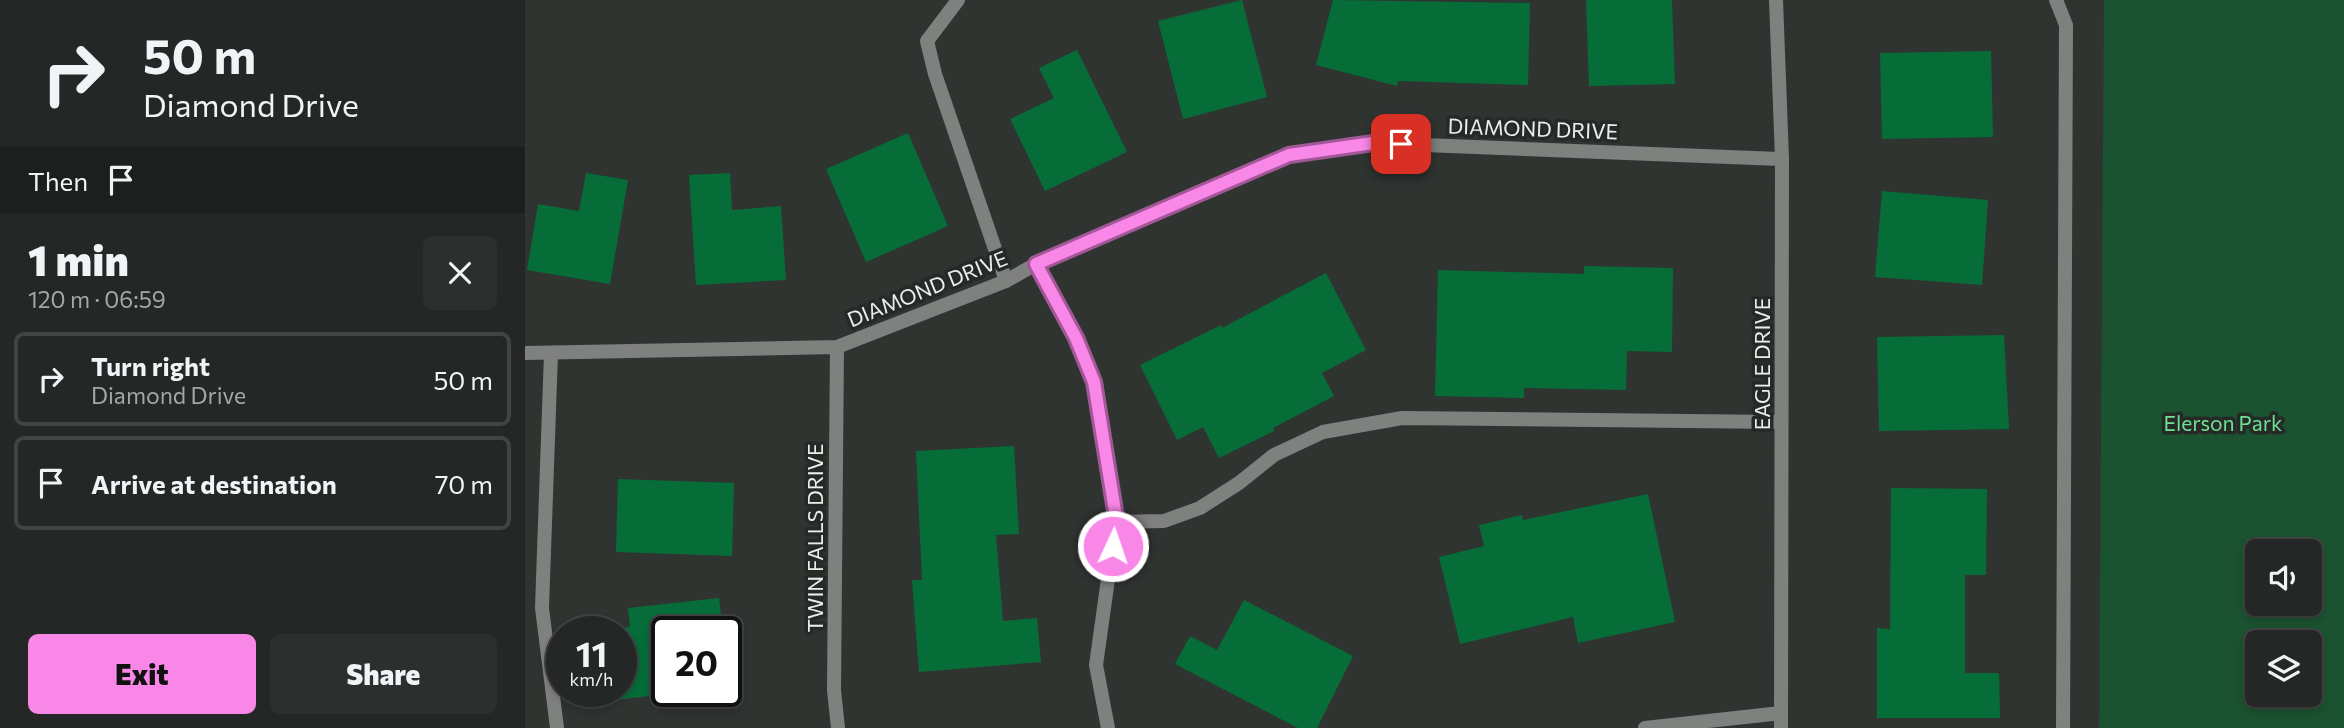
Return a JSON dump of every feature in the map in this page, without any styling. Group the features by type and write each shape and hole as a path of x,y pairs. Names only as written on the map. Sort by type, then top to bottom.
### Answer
{"street":[{"path":"958,0 927,41 935,74 1006,281"},
{"name":"EAGLE DRIVE","path":"1776,0 1782,159 1781,721"},
{"path":"2056,0 2066,25 2063,728"},
{"name":"DIAMOND DRIVE","path":"525,353 837,348 1006,281 1036,264 1289,155 1373,143 1782,159"},
{"path":"1036,264 1076,338 1094,382 1117,523 1096,665 1108,728"},
{"name":"TWIN FALLS DRIVE","path":"837,348 834,690 838,728"},
{"path":"551,353 542,608 557,728"},
{"path":"1117,523 1164,521 1200,508 1239,483 1274,455 1323,432 1402,418 1781,422"},
{"path":"1645,728 1781,721"}],"green space":[{"name":"Elerson Park","path":"2104,0 2344,0 2344,728 2099,728"}],"building":[{"path":"1242,0 1267,97 1183,119 1158,21"},
{"path":"1333,0 1530,3 1528,85 1398,81 1397,86 1316,65"},
{"path":"1586,0 1672,0 1675,84 1589,86"},
{"path":"1077,50 1127,152 1045,191 1010,119 1054,98 1039,68"},
{"path":"1991,51 1993,137 1882,139 1880,53"},
{"path":"908,133 948,226 866,262 826,169"},
{"path":"586,173 628,180 610,284 527,270 538,204 579,211"},
{"path":"730,173 732,210 781,206 786,280 696,285 689,175"},
{"path":"1882,191 1988,200 1982,285 1875,277"},
{"path":"1584,266 1673,268 1672,352 1627,351 1626,390 1524,388 1524,398 1435,396 1438,270 1584,274"},
{"path":"1326,273 1366,350 1322,373 1334,396 1273,428 1274,431 1219,458 1203,427 1177,440 1140,365 1221,325 1222,328"},
{"path":"2004,335 2009,429 1879,431 1877,337"},
{"path":"1014,446 1019,534 996,535 1003,621 1037,618 1041,662 919,672 912,580 922,580 916,451"},
{"path":"618,479 734,483 732,556 616,552"},
{"path":"1891,488 1987,489 1986,575 1965,575 1965,673 1999,673 2000,718 1877,718 1877,628 1890,629"},
{"path":"1648,494 1675,622 1578,643 1573,617 1460,644 1439,557 1484,546 1479,525 1522,515 1523,520"},
{"path":"719,598 721,616 651,616 651,696 637,697 637,616 629,616 628,608"},
{"path":"1244,600 1353,656 1317,728 1298,728 1175,664 1190,636 1217,650"}],"route":[{"path":"1113,546 1117,523 1094,382 1076,338 1036,264 1289,155 1373,143 1401,144"}]}
